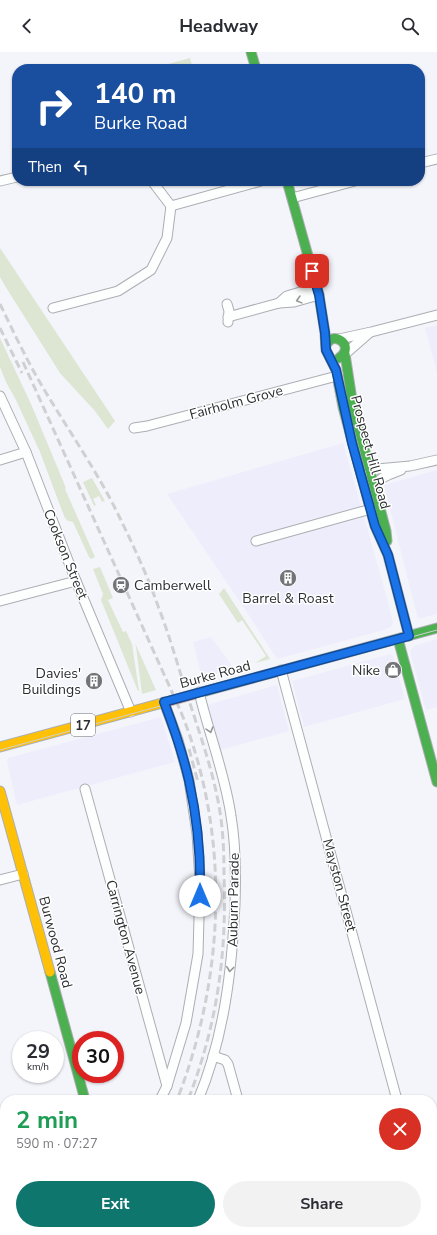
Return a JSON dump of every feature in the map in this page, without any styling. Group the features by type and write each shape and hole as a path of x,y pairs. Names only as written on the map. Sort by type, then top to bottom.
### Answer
{"main road":[{"path":"252,52 255,64"},
{"path":"288,186 318,291 331,325 339,339 345,344 345,354 337,358 329,356 326,350 325,333 318,291"},
{"path":"326,346 332,340 339,339"},
{"name":"Prospect Hill Road","path":"345,354 346,398"},
{"name":"Prospect Hill Road","path":"329,356 346,398 371,490 375,508 377,530 388,555 409,636"},
{"path":"337,376 344,374 346,370"},
{"name":"Prospect Hill Road","path":"357,442 366,456 370,472"},
{"path":"370,472 367,477 371,490"},
{"name":"Burke Road","path":"0,748 437,628"},
{"path":"398,639 437,782"},
{"name":"Burwood Road","path":"0,791 84,1095"}],"street":[{"path":"425,162 437,159"},
{"path":"0,181 12,178"},
{"path":"53,308 118,291 151,270 168,238 171,206 156,186"},
{"path":"171,206 243,186"},
{"path":"292,198 336,186"},
{"path":"227,304 228,320 279,303 291,302 318,291"},
{"path":"339,339 437,314"},
{"path":"345,354 370,332"},
{"name":"Fairholm Grove","path":"134,428 147,426 337,376"},
{"name":"Cookson Street","path":"0,396 26,452 76,581 131,712"},
{"path":"0,460 26,452"},
{"path":"366,456 372,464 385,468"},
{"path":"370,472 376,469 410,466 437,460"},
{"path":"371,490 380,480 410,466"},
{"path":"256,541 375,508"},
{"path":"0,601 76,581"},
{"name":"Mayston Street","path":"281,670 396,1095"},
{"name":"Auburn Parade","path":"197,693 229,803 234,855 234,920 231,964 214,1056 200,1095"},
{"path":"162,1095 167,1086 186,1023 198,954 200,882 197,834 189,780 178,740 165,702"},
{"name":"Carrington Avenue","path":"85,789 167,1086"},
{"path":"0,880 23,874"},
{"path":"214,1056 225,1060 228,1064 237,1095"}],"shaded area":[{"path":"437,325 437,373 425,328"},
{"path":"343,443 393,623 391,627 384,630 277,659 167,494"},
{"path":"437,470 437,614 418,619 384,485"},
{"path":"211,637 234,669 202,678 193,642"},
{"path":"437,639 437,707 426,710 410,652 414,646"},
{"path":"390,654 393,656 405,699 304,727 292,681"},
{"path":"277,685 289,731 220,750 207,705"},
{"path":"161,717 175,762 17,805 7,762 8,758"}],"green space":[{"path":"190,58 192,64 168,64"},
{"path":"0,248 115,421 108,429 95,411 60,373 7,289 0,277"},
{"path":"0,338 31,404 66,488 65,489 95,557 91,559 73,522 68,521 65,518 40,452 6,382 0,367"},
{"path":"92,478 105,501 102,502 99,496 93,499 96,505 94,506 83,482"},
{"path":"100,567 113,598 108,600 123,632 126,631 132,644 139,691 101,600 103,594 93,569"},
{"path":"224,588 270,659 255,663 266,656 242,620 238,623 219,594"},
{"path":"135,643 156,690 142,694 136,647"}],"tram line":[{"path":"0,750 437,630"}],"railway":[{"path":"0,304 21,348 39,380 109,496 139,559 154,594 169,638 213,777 219,806 224,857 225,904 222,961 213,1017 198,1072 190,1095"},
{"path":"0,328 22,373"},
{"path":"23,362 181,712 197,759 208,808 214,857 216,906 213,956 205,1005 193,1053 179,1095"},
{"path":"189,749 198,782"}],"traffic: fast":[{"path":"251,52 255,64"},
{"path":"288,186 319,295 326,350 336,370 343,407 375,526 388,555 409,636"},
{"path":"326,345 330,340 341,340 344,343 345,350 339,358"},
{"path":"345,354 353,406 386,531 387,541"},
{"path":"195,694 437,628"},
{"path":"398,639 437,782"},
{"path":"50,972 84,1095"}],"traffic: slow":[{"path":"0,747 166,702"},
{"path":"0,791 50,972"}],"traffic: jam":[{"path":"166,702 195,694"}],"place":[{"name":"Barrel & Roast","path":"288,578"},
{"name":"Camberwell","path":"121,585"},
{"name":"Nike","path":"393,670"},
{"name":"Davies' Buildings","path":"94,681"}],"route":[{"path":"200,896 197,834 189,780 178,740 164,702 409,636 388,555 375,526 352,443 336,370 326,350 319,295 312,271"}]}
